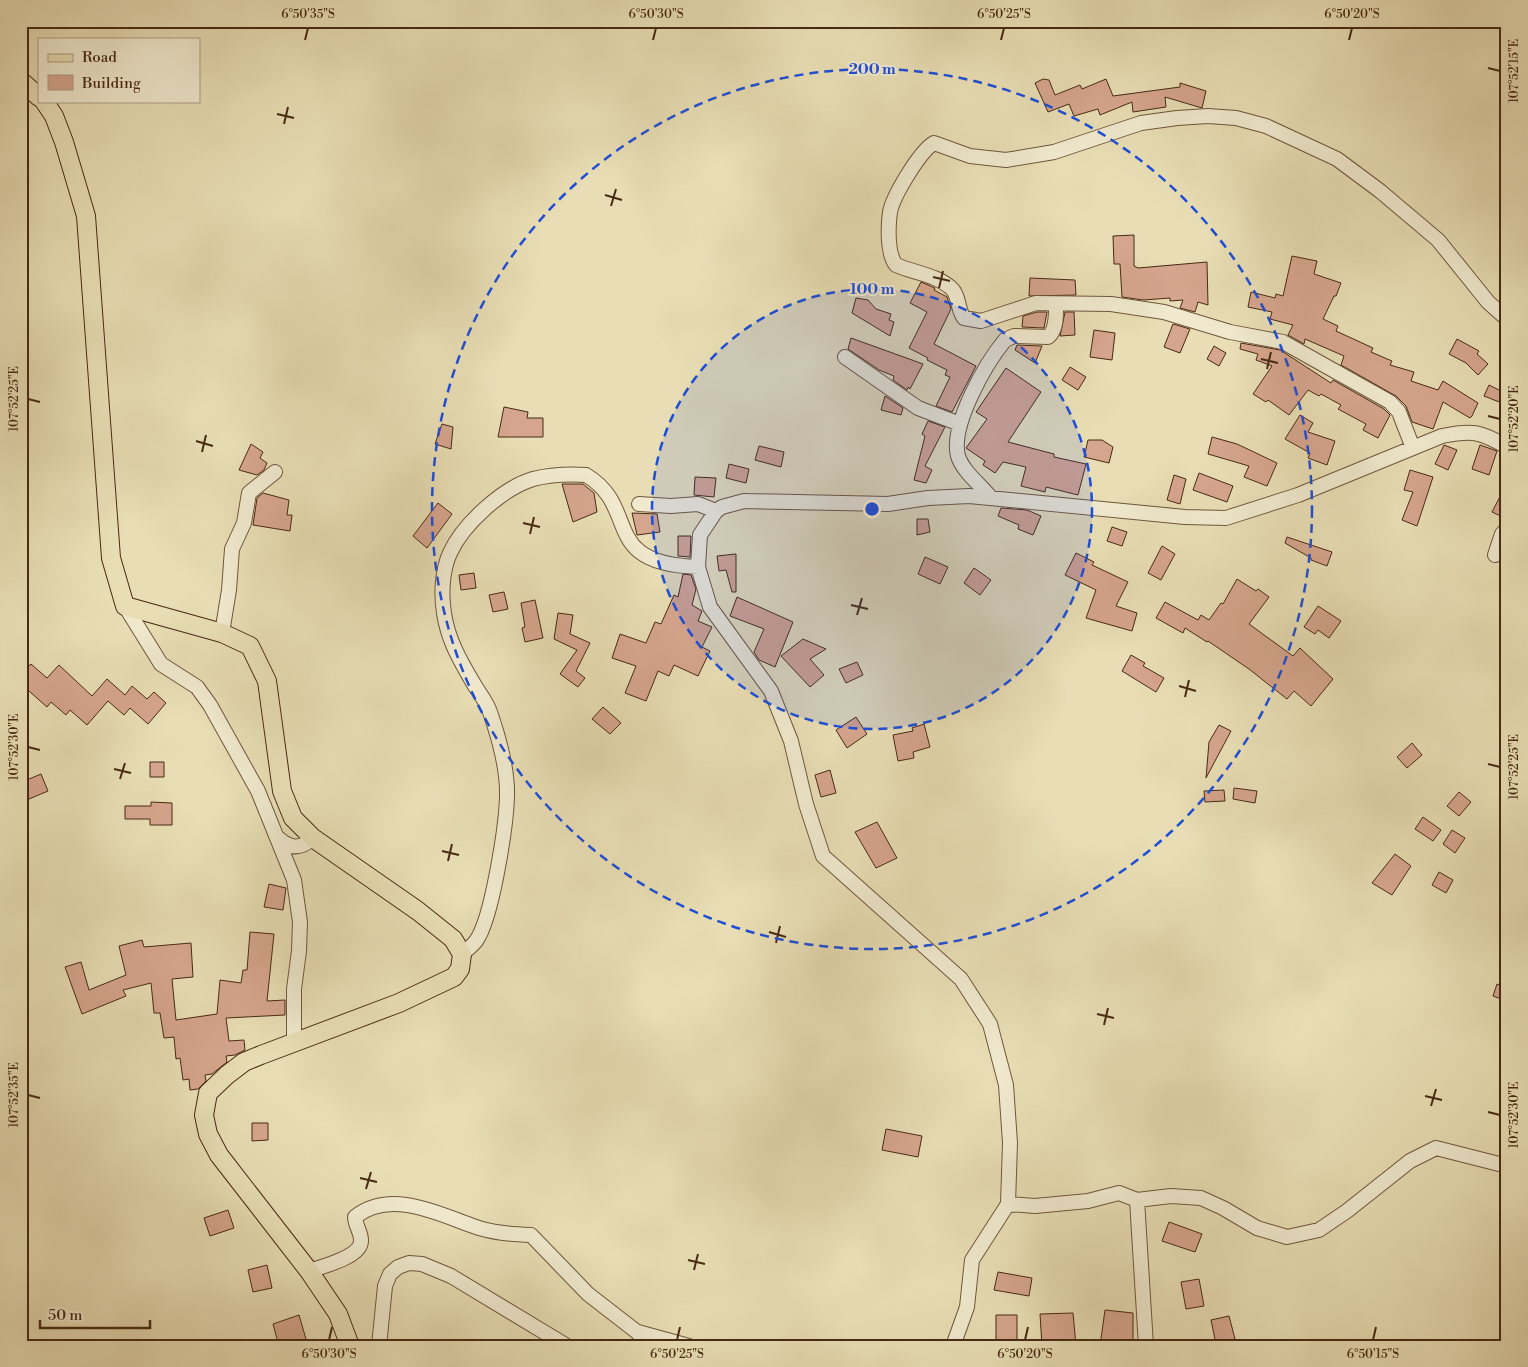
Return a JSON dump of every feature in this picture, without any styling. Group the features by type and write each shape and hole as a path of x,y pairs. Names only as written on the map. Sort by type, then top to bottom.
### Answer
{"main road":[{"path":"21,81 38,95"},
{"path":"45,102 54,116 64,142 86,216 111,558 125,606 222,633 250,646 267,681 282,791 293,818 313,838 418,911 453,939 462,954 460,969 454,977 399,1003 294,1041 244,1062 208,1093 204,1115 208,1134 219,1155 309,1271 338,1314 350,1346"}],"street":[{"path":"1413,448 1399,412 1390,402 1282,342 1230,332 1164,312 1111,304 1036,304 1020,307 995,318 982,321 964,318 960,313 958,297 952,288 940,280 896,266 891,255 890,211 901,186 926,149 934,143 970,156 1006,160 1054,152 1141,123 1208,116 1236,118 1266,126 1338,159 1380,191 1438,240 1488,302 1507,319"},
{"path":"991,498 965,470 958,456 956,440 960,424 971,398 1000,345 1008,337 1048,337 1052,334 1055,323 1056,304"},
{"path":"845,357 918,408 960,424"},
{"path":"953,1346 967,1307 972,1260 1008,1204 1010,1143 1006,1085 990,1024 961,979 823,856 806,804 791,741 770,691 710,607 698,567 700,535 716,511 722,507 744,501 888,504 928,498 969,496 1185,517 1226,518 1298,495 1442,436 1466,431 1489,436 1507,446"},
{"path":"222,633 229,590 232,549 244,523 249,493 274,472"},
{"path":"462,954 476,941 484,923 501,853 507,796 501,754 490,710 452,648 444,613 443,582 450,554 464,531 499,496 534,478 573,474 586,475 600,486 610,498 623,532 632,546 646,557 658,563 698,567"},
{"path":"639,504 671,506 698,504 716,511"},
{"path":"1495,555 1507,528"},
{"path":"125,606 161,664 197,687 210,706 258,791 294,880 300,922 299,951 294,989 294,1041"},
{"path":"276,835 285,845 296,847 307,844 313,838"},
{"path":"1008,1204 1036,1206 1088,1201 1119,1193 1137,1200 1172,1196 1200,1198 1223,1208 1257,1228 1286,1237 1319,1230 1347,1211 1410,1161 1436,1148 1507,1166"},
{"path":"1137,1200 1146,1346"},
{"path":"309,1271 354,1254 359,1248 361,1239 355,1226 355,1217 364,1210 378,1206 403,1204 442,1212 473,1226 502,1234 531,1235 588,1294 638,1332 650,1346"},
{"path":"379,1346 386,1286 390,1274 398,1267 409,1263 422,1264 452,1276 567,1346"},
{"path":"638,1332 689,1346"}],"building":[{"path":"1043,79 1049,80 1055,95 1080,85 1082,89 1106,79 1113,96 1180,87 1180,83 1206,91 1202,108 1165,97 1166,107 1133,112 1132,102 1100,115 1098,109 1074,116 1069,104 1048,112 1035,83"},
{"path":"1134,235 1134,266 1138,268 1207,262 1208,305 1198,302 1195,312 1180,308 1183,300 1170,301 1170,298 1143,300 1122,297 1120,264 1114,264 1113,236"},
{"path":"1292,256 1317,261 1314,274 1341,283 1323,319 1338,326 1336,331 1373,348 1371,352 1392,361 1390,365 1414,372 1411,381 1438,390 1443,381 1478,403 1472,416 1470,418 1443,402 1433,429 1412,422 1406,406 1396,396 1341,365 1344,356 1305,339 1304,344 1288,335 1293,325 1270,319 1272,312 1248,307 1251,292 1275,298 1276,294 1283,296"},
{"path":"1030,278 1075,280 1076,295 1029,296"},
{"path":"921,282 935,288 934,290 947,297 951,309 934,344 976,366 952,412 936,406 950,377 945,375 947,370 909,348 927,312 910,303"},
{"path":"856,298 868,300 876,309 891,314 889,320 894,322 890,336 852,313"},
{"path":"1037,312 1047,312 1044,328 1022,327 1023,316"},
{"path":"1065,312 1074,312 1075,335 1060,336"},
{"path":"1173,324 1190,329 1180,353 1164,347"},
{"path":"1094,330 1115,333 1112,360 1090,357"},
{"path":"851,338 923,364 910,389 908,387 907,390 893,380 894,376 879,370 848,349"},
{"path":"1457,339 1479,351 1477,354 1488,364 1478,375 1466,363 1449,354"},
{"path":"1241,343 1280,350 1331,383 1333,380 1384,409 1390,415 1378,438 1363,430 1366,424 1338,409 1341,405 1321,394 1319,396 1308,390 1289,415 1268,400 1266,402 1253,394 1272,366 1256,360 1258,354 1240,349"},
{"path":"1017,345 1042,346 1035,363 1015,350"},
{"path":"1214,346 1226,353 1219,366 1207,359"},
{"path":"1070,367 1086,377 1078,390 1062,380"},
{"path":"1006,368 1041,392 1008,442 1054,454 1054,457 1086,464 1078,495 1046,487 1045,492 1021,486 1026,467 1003,462 995,473 983,465 985,461 966,448 987,419 976,412"},
{"path":"1489,385 1507,394 1507,405 1484,396"},
{"path":"885,396 903,408 901,415 881,410"},
{"path":"504,407 528,412 527,418 543,418 543,437 498,437"},
{"path":"1300,415 1313,423 1308,432 1335,441 1327,465 1308,458 1310,453 1285,439"},
{"path":"928,421 945,427 925,466 932,470 926,483 914,480 925,436 922,434"},
{"path":"442,424 453,427 451,449 435,444"},
{"path":"1212,437 1237,444 1277,463 1267,486 1244,477 1249,466 1208,454"},
{"path":"1088,440 1102,440 1113,447 1109,463 1084,457"},
{"path":"251,444 263,452 260,458 267,463 264,470 257,475 239,470"},
{"path":"1444,445 1457,450 1448,470 1435,464"},
{"path":"1480,445 1497,451 1489,475 1472,469"},
{"path":"759,446 784,452 781,467 755,460"},
{"path":"729,464 749,469 746,483 726,478"},
{"path":"1410,470 1433,477 1417,526 1402,520 1413,492 1404,490"},
{"path":"1199,473 1233,486 1227,502 1193,490"},
{"path":"1174,475 1186,479 1180,504 1167,500"},
{"path":"695,477 716,478 714,497 694,495"},
{"path":"1507,483 1507,519 1492,512"},
{"path":"562,484 583,484 594,493 597,512 573,522"},
{"path":"263,493 289,500 287,515 292,515 290,531 253,525 257,498"},
{"path":"438,503 452,514 427,548 413,536"},
{"path":"1001,508 1027,510 1041,516 1033,535 1018,529 1019,525 998,516"},
{"path":"632,513 657,514 660,532 637,535"},
{"path":"917,519 928,519 930,532 917,535"},
{"path":"1112,527 1127,532 1122,546 1107,541"},
{"path":"678,536 691,536 690,557 678,556"},
{"path":"1287,537 1332,552 1327,566 1311,560 1311,558 1285,543"},
{"path":"1162,546 1175,554 1161,580 1148,573"},
{"path":"1076,553 1094,562 1092,565 1128,582 1116,606 1137,613 1132,631 1086,618 1096,590 1065,575"},
{"path":"736,554 736,592 732,592 726,570 719,571 717,556"},
{"path":"925,557 948,567 940,584 918,574"},
{"path":"974,568 991,580 980,595 964,583"},
{"path":"474,573 476,588 461,590 459,575"},
{"path":"683,574 691,575 696,589 692,605 702,611 698,621 712,627 702,647 710,651 698,676 674,665 669,676 658,671 646,701 625,693 636,666 612,658 620,634 646,643 655,622 661,624 674,595 678,597"},
{"path":"1237,579 1256,591 1258,589 1269,597 1249,624 1293,656 1300,648 1333,679 1311,706 1294,691 1287,699 1249,669 1208,641 1185,628 1183,633 1156,618 1165,602 1198,620 1201,615 1209,620 1221,603 1223,604"},
{"path":"504,592 508,609 493,612 489,595"},
{"path":"737,597 793,622 775,667 759,660 754,652 764,629 730,616"},
{"path":"535,600 543,638 525,642 522,628 525,627 521,603"},
{"path":"1318,606 1341,621 1329,638 1318,630 1315,634 1304,627"},
{"path":"558,613 573,615 570,634 590,643 576,671 585,678 578,687 560,674 577,650 554,639"},
{"path":"803,639 826,649 810,659 824,675 810,687 781,656"},
{"path":"1131,655 1145,663 1143,666 1164,678 1156,692 1122,671"},
{"path":"21,658 47,678 59,665 92,696 107,679 125,695 132,686 147,699 154,692 166,703 148,724 130,708 124,715 108,701 87,725 70,710 66,715 51,702 47,707 29,691 21,700"},
{"path":"857,662 863,675 846,683 839,669"},
{"path":"603,707 621,723 610,734 592,719"},
{"path":"856,717 867,734 847,748 836,730"},
{"path":"924,724 930,747 913,752 914,758 898,761 893,735 913,731 912,728"},
{"path":"1219,725 1231,731 1206,778 1209,742"},
{"path":"1412,743 1422,755 1407,768 1397,757"},
{"path":"150,762 164,762 164,777 150,777"},
{"path":"830,770 836,793 821,797 815,775"},
{"path":"41,774 48,791 29,799 22,782"},
{"path":"1234,788 1257,791 1255,803 1233,799"},
{"path":"1224,790 1225,801 1205,802 1204,791"},
{"path":"1459,792 1471,802 1459,816 1447,806"},
{"path":"151,802 172,803 172,825 150,825 150,819 125,819 125,806 151,806"},
{"path":"1423,817 1441,830 1433,841 1415,829"},
{"path":"877,822 897,858 876,868 855,832"},
{"path":"1452,830 1465,838 1455,853 1443,844"},
{"path":"1395,854 1411,866 1392,895 1372,883"},
{"path":"1439,872 1453,880 1446,893 1432,885"},
{"path":"269,884 286,888 283,910 264,907"},
{"path":"250,932 274,934 267,1001 285,1000 285,1015 226,1018 229,1041 244,1040 245,1050 235,1055 226,1056 227,1062 212,1074 205,1075 206,1081 198,1089 190,1090 189,1079 183,1080 180,1058 176,1059 174,1037 164,1038 160,1013 154,1013 151,983 123,990 126,996 82,1014 65,967 81,962 89,990 126,975 119,946 142,940 144,947 191,943 193,977 172,979 176,1020 217,1014 220,980 241,983 243,970 247,970"},
{"path":"1497,984 1507,988 1507,1001 1493,996"},
{"path":"252,1123 268,1123 268,1140 252,1141"},
{"path":"886,1129 922,1136 918,1157 882,1150"},
{"path":"228,1210 234,1228 210,1236 204,1218"},
{"path":"1169,1222 1202,1234 1195,1252 1162,1241"},
{"path":"267,1265 272,1288 253,1292 248,1270"},
{"path":"998,1272 1032,1278 1029,1296 994,1290"},
{"path":"1199,1279 1204,1306 1186,1309 1181,1282"},
{"path":"1105,1310 1133,1313 1133,1346 1100,1346"},
{"path":"1073,1313 1076,1346 1042,1346 1040,1314"},
{"path":"299,1315 308,1346 279,1346 273,1324"},
{"path":"996,1315 1017,1315 1017,1346 996,1346"},
{"path":"1229,1316 1235,1339 1216,1344 1211,1320"}]}
